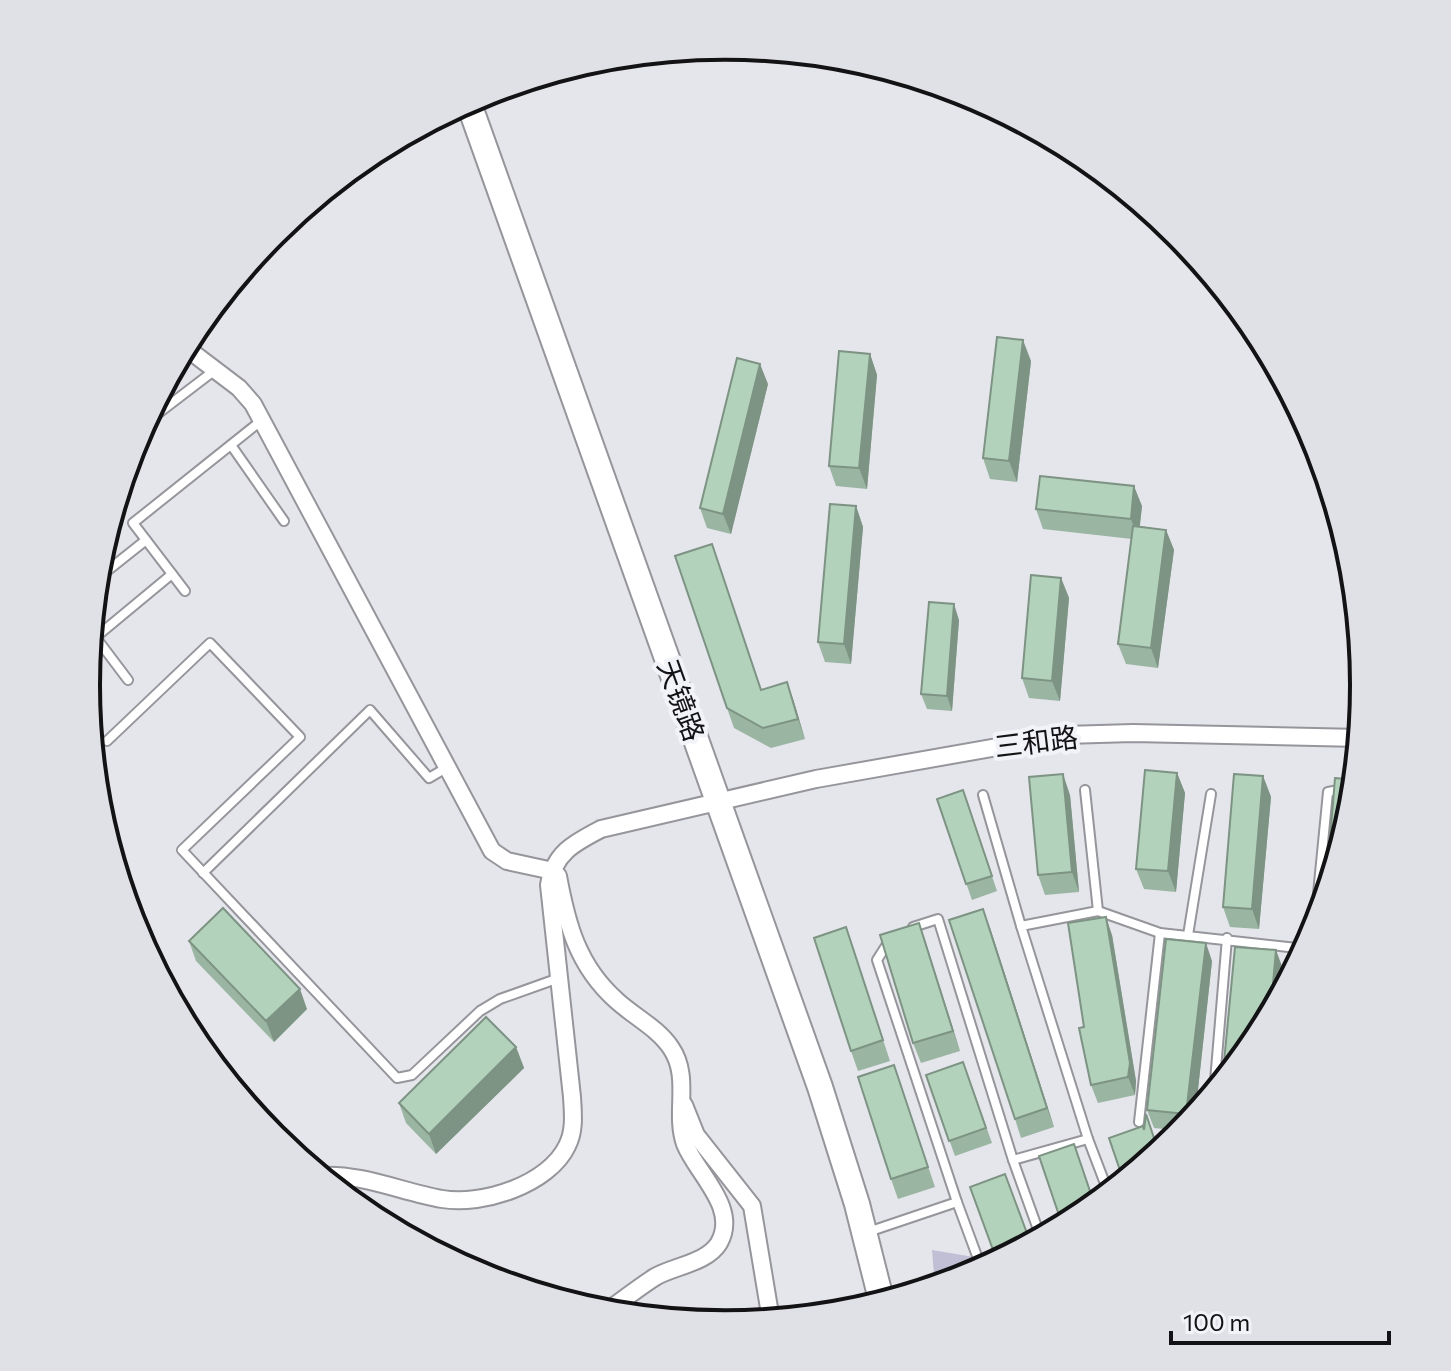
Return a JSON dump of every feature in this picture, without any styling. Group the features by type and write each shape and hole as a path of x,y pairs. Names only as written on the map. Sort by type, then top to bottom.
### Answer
{"street":[{"name":"天镜路","path":"473,114 820,1087 865,1233 879,1292"},
{"path":"195,354 239,388 262,420 492,851 507,861 553,871 558,876 580,958 615,1000 670,1047 679,1068 682,1133 688,1150 723,1210 720,1241 714,1250 657,1276 620,1302"},
{"name":"三和路","path":"553,871 558,857 571,845 601,829 816,779 1065,735 1133,733 1349,738"},
{"path":"338,1176 445,1199 500,1192 548,1171 569,1143 573,1123 551,908 553,871"},
{"path":"682,1100 696,1135 752,1206 769,1310"}],"lane":[{"path":"166,407 215,369"},
{"path":"185,591 133,523 262,420"},
{"path":"231,445 284,521"},
{"path":"111,568 146,540"},
{"path":"103,627 172,574"},
{"path":"107,741 210,643 300,737 182,850 397,1078 412,1075 490,1005 559,978"},
{"path":"101,644 128,680"},
{"path":"203,873 370,710 429,778 446,768"},
{"path":"1319,884 1328,792 1342,789"},
{"path":"1085,790 1098,911"},
{"path":"1188,935 1211,794"},
{"path":"983,795 1021,926 1105,1183"},
{"path":"1021,926 1098,911 1160,933 1293,947"},
{"path":"977,1256 877,960 882,947 897,931 938,919 1037,1227"},
{"path":"1139,1122 1160,933"},
{"path":"1216,1074 1227,938"},
{"path":"1013,1160 1088,1139"},
{"path":"865,1233 957,1202"}],"shaded area":[{"path":"932,1250 977,1257 965,1263 934,1275"}],"building":[{"path":"997,337 1023,340 1009,461 983,458"},
{"path":"839,351 870,354 859,468 829,466"},
{"path":"737,358 760,364 723,514 700,508"},
{"path":"1040,476 1134,486 1131,519 1036,509"},
{"path":"830,504 856,506 844,644 818,642"},
{"path":"1133,526 1166,530 1151,648 1118,644"},
{"path":"712,544 761,690 787,682 798,719 763,728 727,708 675,556"},
{"path":"1031,575 1061,578 1052,681 1022,678"},
{"path":"929,602 954,604 947,696 921,694"},
{"path":"1145,770 1177,773 1168,871 1136,869"},
{"path":"1063,774 1072,872 1038,875 1029,777"},
{"path":"1234,774 1263,776 1252,909 1223,907"},
{"path":"1335,778 1344,779 1339,808 1329,850"},
{"path":"963,790 992,876 966,884 937,799"},
{"path":"223,908 300,989 266,1021 189,941"},
{"path":"983,909 1047,1108 1015,1119 949,920"},
{"path":"1106,917 1130,1063 1128,1077 1091,1085 1079,1028 1084,1027 1068,923"},
{"path":"919,923 953,1031 913,1043 880,935"},
{"path":"846,927 883,1040 851,1051 814,938"},
{"path":"1166,939 1206,943 1187,1108 1181,1114 1147,1110"},
{"path":"1235,947 1276,950 1273,987 1224,1063"},
{"path":"486,1017 516,1047 429,1134 399,1103"},
{"path":"963,1062 986,1128 949,1141 926,1075"},
{"path":"894,1065 928,1167 891,1179 858,1077"},
{"path":"1146,1114 1155,1140 1120,1171 1109,1138 1143,1126 1144,1130"},
{"path":"1074,1144 1091,1193 1059,1215 1039,1156"},
{"path":"1005,1174 1027,1233 993,1250 970,1187"}]}
